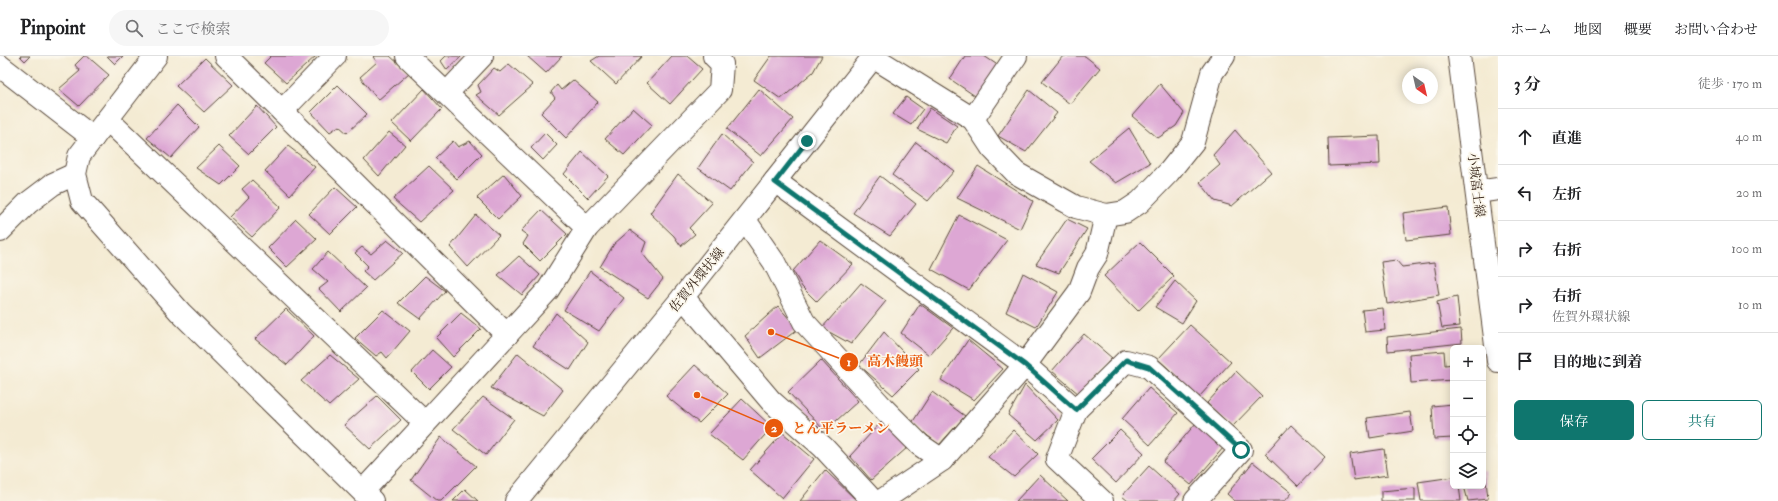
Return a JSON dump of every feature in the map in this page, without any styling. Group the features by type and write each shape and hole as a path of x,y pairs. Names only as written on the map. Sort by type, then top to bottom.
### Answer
{"street":[{"path":"156,56 79,156 75,174 82,201 180,312 367,496 425,423 548,290 587,228 720,90 722,64 714,56"},
{"path":"226,56 507,335"},
{"path":"282,111 335,56"},
{"path":"407,56 587,228"},
{"path":"447,93 482,56"},
{"path":"874,56 973,119 992,148 1016,173 1076,207 1106,215 1125,212 1140,202 1169,172 1193,142 1212,73 1224,56"},
{"name":"佐賀外環状線","path":"516,501 745,220 874,56"},
{"path":"973,119 1016,56"},
{"name":"小城富士線","path":"1459,56 1488,191 1498,361"},
{"path":"0,66 93,138"},
{"path":"108,120 425,423"},
{"path":"0,231 28,203 53,184 75,174"},
{"path":"775,182 1025,365 1076,410"},
{"path":"881,501 942,460 1025,365 1078,292 1088,268 1097,254 1106,215"},
{"path":"745,220 774,262 804,322 883,408 920,445 942,460"},
{"path":"683,297 771,401 823,447 873,501"},
{"path":"1102,501 1057,459 1076,410 1126,360 1149,367 1241,450 1195,501"}],"building":[{"path":"20,56 30,56 25,61"},
{"path":"84,56 87,56 109,75 79,106 59,89 80,71 75,65"},
{"path":"107,56 123,56 115,64"},
{"path":"271,56 316,56 286,83 264,63"},
{"path":"390,56 409,73 378,100 360,77 377,62 373,57"},
{"path":"446,56 462,56 447,70 441,61"},
{"path":"527,56 562,56 546,73"},
{"path":"599,56 642,56 616,84 591,61"},
{"path":"672,56 687,56 702,69 670,104 647,83"},
{"path":"771,56 822,56 813,72 781,99 754,80"},
{"path":"965,56 984,56 1002,68 981,100 950,79"},
{"path":"1063,56 1085,56 1100,68 1070,104 1042,82"},
{"path":"205,58 233,85 204,112 176,86"},
{"path":"509,64 533,85 499,115 476,95 481,92 478,85 494,68 500,72"},
{"path":"573,80 598,102 566,138 541,113 555,98 551,92 557,85 561,90"},
{"path":"1160,84 1184,113 1176,126 1158,138 1132,116"},
{"path":"338,85 367,114 347,133 339,126 330,132 311,112"},
{"path":"424,89 442,109 411,141 392,123"},
{"path":"759,89 793,119 761,156 727,129"},
{"path":"1029,90 1057,113 1026,152 998,136"},
{"path":"906,97 923,109 911,125 893,114"},
{"path":"177,105 199,127 171,158 147,138"},
{"path":"257,106 276,127 249,154 229,136"},
{"path":"633,108 652,125 624,155 605,139"},
{"path":"930,108 957,126 946,143 917,129"},
{"path":"1129,128 1150,163 1116,183 1089,161"},
{"path":"1235,130 1271,172 1232,206 1215,201 1200,182 1220,165 1213,155"},
{"path":"389,132 405,145 379,176 364,160"},
{"path":"545,133 557,145 543,160 531,148"},
{"path":"722,134 753,162 730,191 698,168"},
{"path":"1379,136 1380,164 1329,166 1328,138"},
{"path":"453,141 458,147 470,141 482,154 457,179 435,158"},
{"path":"916,142 954,171 928,201 892,175"},
{"path":"219,146 240,166 221,185 196,168"},
{"path":"288,146 315,167 290,195 265,171"},
{"path":"582,152 608,176 588,198 564,174"},
{"path":"429,166 454,190 419,222 393,199"},
{"path":"978,166 1033,201 1020,229 957,198"},
{"path":"504,174 522,196 498,219 477,198"},
{"path":"678,174 712,203 689,228 695,234 681,246 674,236 650,213"},
{"path":"880,176 916,204 890,236 853,213"},
{"path":"252,180 281,207 252,237 230,217 249,197 242,189"},
{"path":"335,187 357,207 330,234 309,214"},
{"path":"1448,207 1451,235 1406,240 1403,213"},
{"path":"541,210 567,234 540,261 523,244 528,236 521,231"},
{"path":"476,215 499,235 468,267 450,247"},
{"path":"959,215 1007,240 969,290 931,269"},
{"path":"296,219 317,239 287,267 268,248"},
{"path":"1067,219 1087,229 1059,273 1036,264"},
{"path":"630,230 646,242 642,253 663,279 648,298 600,267 614,244"},
{"path":"387,240 403,253 373,280 363,271 368,266 355,253 362,247 371,254"},
{"path":"820,240 853,264 817,302 802,287 793,271"},
{"path":"1140,242 1174,276 1138,311 1104,276"},
{"path":"328,252 366,288 341,312 319,289 328,282 313,269"},
{"path":"519,256 540,275 522,295 498,275"},
{"path":"1396,260 1402,267 1434,263 1439,295 1387,304 1381,262"},
{"path":"590,271 624,298 599,331 564,310"},
{"path":"1023,273 1058,292 1036,327 1006,312"},
{"path":"425,276 445,291 420,319 398,303"},
{"path":"1175,281 1196,301 1182,323 1155,307"},
{"path":"861,283 886,301 851,344 822,328"},
{"path":"1457,297 1460,326 1442,328 1437,302"},
{"path":"920,304 953,328 929,355 901,333"},
{"path":"778,306 798,329 760,358 745,336"},
{"path":"1383,308 1385,330 1365,332 1362,310"},
{"path":"286,309 314,336 287,365 255,339"},
{"path":"383,310 410,331 387,358 382,352 376,356 355,338"},
{"path":"461,313 481,329 453,357 436,338"},
{"path":"556,313 588,342 570,370 533,346"},
{"path":"1190,325 1231,362 1199,397 1158,359"},
{"path":"1461,329 1462,343 1388,351 1387,337"},
{"path":"884,332 919,369 893,395 859,365"},
{"path":"1084,334 1112,358 1080,395 1052,371"},
{"path":"968,340 1003,369 974,400 941,380"},
{"path":"432,350 451,367 429,389 412,372"},
{"path":"1444,351 1445,365 1450,364 1450,380 1411,383 1409,354"},
{"path":"518,353 563,390 543,416 491,388"},
{"path":"330,355 359,379 329,406 301,381"},
{"path":"821,360 858,401 825,431 788,392"},
{"path":"695,365 728,394 699,423 666,396"},
{"path":"1236,371 1262,396 1232,427 1207,403"},
{"path":"1025,385 1058,420 1037,440 1008,415"},
{"path":"1149,388 1178,413 1150,445 1122,419"},
{"path":"932,392 965,416 939,445 912,423"},
{"path":"377,396 401,420 370,449 344,425"},
{"path":"483,397 514,419 486,455 453,429"},
{"path":"742,399 772,427 743,460 709,434"},
{"path":"1450,404 1450,438 1434,439 1432,406"},
{"path":"1410,412 1413,431 1370,438 1367,418"},
{"path":"882,421 908,447 871,480 850,456"},
{"path":"1196,423 1224,447 1191,485 1163,462"},
{"path":"1291,425 1325,457 1298,486 1265,454"},
{"path":"1013,430 1038,454 1014,477 988,457"},
{"path":"1120,430 1144,453 1116,483 1091,459"},
{"path":"783,433 814,459 782,498 750,470"},
{"path":"441,437 476,466 441,501 437,501 411,480"},
{"path":"1384,449 1388,475 1354,480 1350,454"},
{"path":"1253,462 1292,493 1285,501 1235,501 1227,494"},
{"path":"1149,466 1180,494 1174,501 1128,501 1122,496"},
{"path":"825,470 857,501 800,501"},
{"path":"1040,475 1068,501 1016,501"},
{"path":"1450,477 1450,489 1459,489 1461,501 1421,501 1418,482"},
{"path":"1486,480 1488,499 1468,501 1465,489 1486,489"},
{"path":"1415,488 1415,501 1381,501 1381,491"},
{"path":"465,489 478,501 453,501"}],"place":[{"name":"高木饅頭","path":"771,332"},
{"name":"とん平ラーメン","path":"697,395"}],"route":[{"path":"807,141 775,182 1025,365 1076,410 1126,360 1149,367 1241,450"}]}
